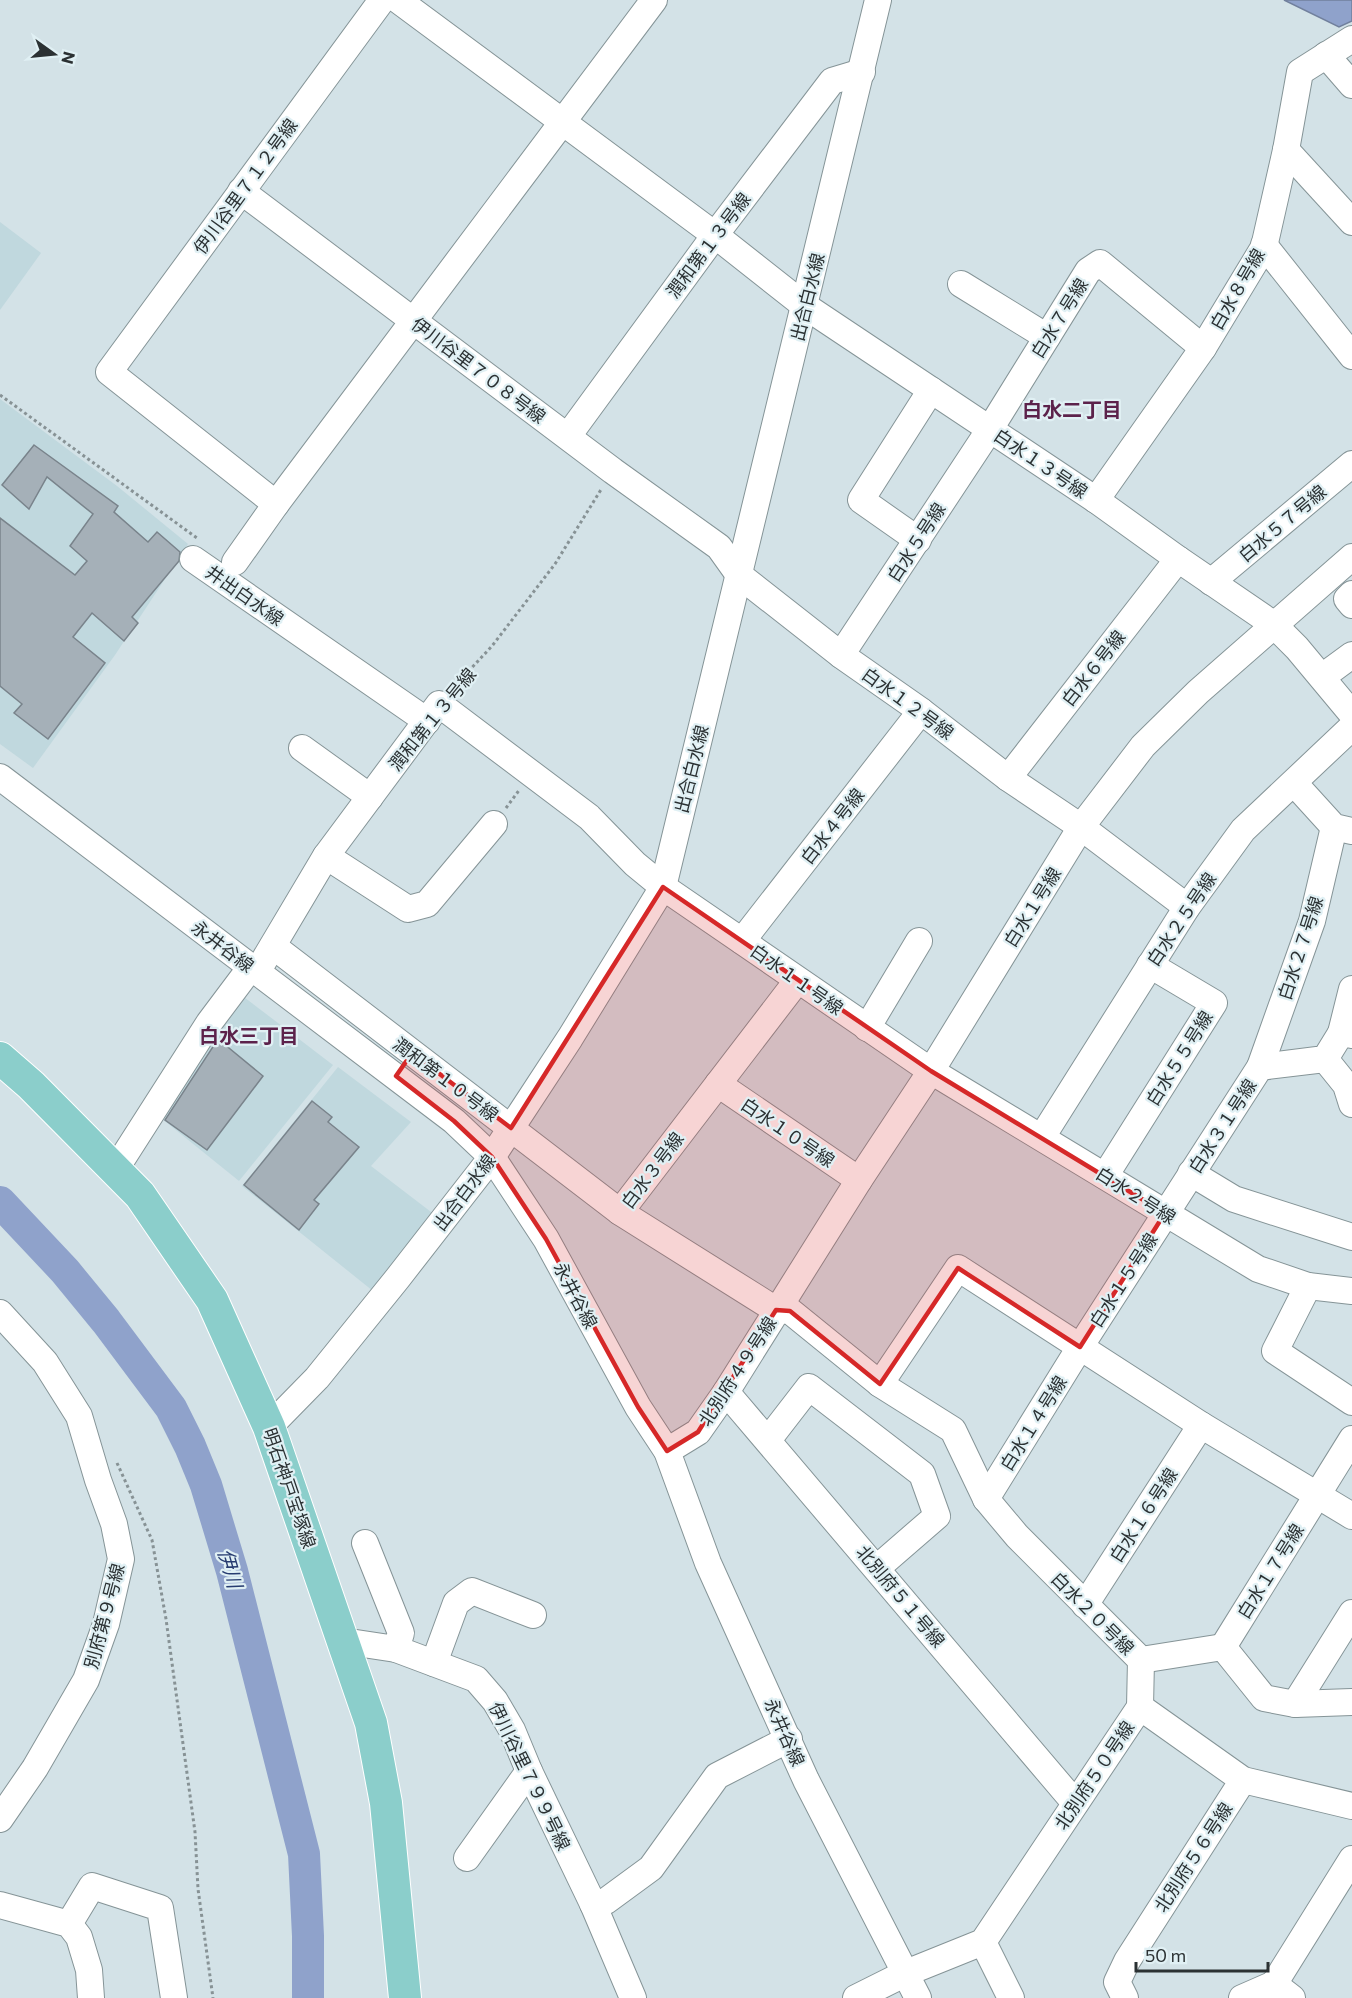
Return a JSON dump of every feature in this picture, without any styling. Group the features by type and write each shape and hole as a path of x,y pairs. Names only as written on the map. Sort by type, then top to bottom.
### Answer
{"main road":[{"name":"明石神戸宝塚線","path":"0,1058 31,1085 140,1195 212,1300 269,1427 371,1723 386,1803 405,1998"}],"street":[{"name":"伊川谷里７１２号線","path":"276,504 109,372 382,0"},
{"path":"235,562 654,0"},
{"name":"出合白水線","path":"269,1427 317,1378 492,1156 570,1038 663,887 878,0"},
{"name":"白水１３号線","path":"415,5 563,123 805,306 1096,500 1178,560 1273,624"},
{"name":"白水８号線","path":"1096,500 1203,348 1264,245 1286,150 1300,72 1352,39"},
{"path":"1326,55 1352,85"},
{"name":"潤和第１３号線","path":"568,436 832,81 862,72"},
{"path":"1286,150 1352,222"},
{"name":"伊川谷里７０８号線","path":"241,191 613,471 719,547 739,575"},
{"path":"1264,245 1352,356"},
{"name":"白水７号線","path":"990,429 1088,272 1101,263 1203,348"},
{"path":"961,284 1047,337"},
{"path":"918,540 861,500 931,390"},
{"name":"白水５号線","path":"841,655 990,429"},
{"name":"白水５７号線","path":"1211,582 1352,464"},
{"name":"白水１号線","path":"776,1310 931,1071 1081,827 1143,746 1198,692 1352,556"},
{"name":"井出白水線","path":"193,559 532,774 589,817 635,864 663,887"},
{"name":"白水６号線","path":"1008,778 1178,560"},
{"name":"白水１２号線","path":"739,575 841,655 921,711 1008,778 1081,827 1187,907"},
{"path":"1352,594 1347,599 1352,605"},
{"path":"1273,624 1297,648 1352,714"},
{"path":"1322,677 1352,655"},
{"name":"白水４号線","path":"742,941 921,711"},
{"name":"潤和第１３号線","path":"115,1170 209,1023 273,945 326,856 433,712"},
{"name":"白水２５号線","path":"1042,1137 1187,907 1243,830 1352,727"},
{"path":"302,748 370,797"},
{"name":"永井谷線","path":"0,777 454,1120 492,1156 546,1239 638,1407 667,1451 708,1563 806,1780 918,1998"},
{"path":"1294,783 1343,829"},
{"path":"326,856 408,909 427,904 494,824"},
{"name":"白水２７号線","path":"1260,1068 1343,829"},
{"name":"白水１１号線","path":"663,887 931,1071"},
{"path":"867,1028 919,941"},
{"name":"潤和第１０号線","path":"273,945 620,1212"},
{"name":"白水５５号線","path":"1105,1176 1214,1003 1150,965"},
{"name":"白水３号線","path":"776,1310 620,1212 797,981"},
{"path":"1352,989 1346,1034 1325,1059 1346,1085 1352,1104"},
{"path":"396,1076 412,1053"},
{"name":"白水３１号線","path":"1165,1213 1260,1068 1325,1059"},
{"name":"白水２号線","path":"931,1071 1258,1269 1308,1286 1352,1291"},
{"name":"白水１０号線","path":"718,1084 859,1180"},
{"path":"1191,1173 1234,1199 1352,1237"},
{"name":"白水１５号線","path":"1080,1347 1165,1213"},
{"path":"880,1384 958,1268 1201,1425 1352,1516"},
{"path":"1308,1286 1275,1351 1352,1402"},
{"name":"北別府４９号線","path":"667,1451 698,1432 726,1392 776,1310"},
{"name":"白水２０号線","path":"776,1310 790,1311 880,1384 953,1430 986,1499 1017,1536 1141,1660 1223,1647"},
{"name":"別府第９号線","path":"0,1313 45,1362 79,1416 114,1524 121,1559 105,1623 86,1680 35,1768 0,1819"},
{"name":"白水１４号線","path":"986,1499 1080,1347"},
{"path":"768,1440 808,1387 922,1474 937,1516 878,1568"},
{"name":"北別府５１号線","path":"726,1392 878,1568 1075,1803"},
{"name":"白水１６号線","path":"1085,1605 1201,1425"},
{"name":"白水１７号線","path":"1223,1647 1352,1439"},
{"path":"365,1543 400,1633 396,1649"},
{"path":"434,1663 456,1603 472,1591 533,1615"},
{"path":"1295,1704 1352,1612"},
{"name":"伊川谷里７９９号線","path":"343,1641 396,1649 476,1679 495,1701 512,1730 529,1771 593,1904 633,1998"},
{"path":"1223,1647 1264,1698 1295,1704 1352,1702"},
{"path":"1140,1707 1141,1660"},
{"name":"北別府５０号線","path":"983,1942 1140,1707 1243,1780 1352,1806"},
{"path":"593,1904 606,1901 651,1868 717,1776 789,1739"},
{"path":"467,1858 529,1771"},
{"name":"北別府５６号線","path":"1125,1998 1117,1982 1127,1961 1243,1780"},
{"path":"1242,1998 1283,1991 1352,1859"},
{"path":"69,1924 92,1886 160,1908 174,1998"},
{"path":"0,1905 69,1924 79,1937 89,1970 91,1998"},
{"path":"856,1998 906,1973 983,1942 1011,1998"}],"path":[{"name":"井出白水線","path":"0,395 198,537 193,559"},
{"name":"潤和第１３号線","path":"433,712 492,646 555,564 613,471"},
{"path":"494,824 532,774"},
{"path":"115,1459 152,1540 166,1619 195,1832 198,1889 213,1998"}],"highlighted area":[{"path":"663,887 931,1071 1165,1213 1080,1347 958,1268 880,1384 790,1311 776,1310 698,1432 667,1451 638,1407 546,1239 492,1157 454,1121 396,1076 412,1053 511,1128"}],"shaded area":[{"path":"0,222 41,253 0,310"},
{"path":"0,399 117,486 188,544 115,655 33,768 0,744"},
{"path":"240,994 333,1065 239,1181 161,1118"},
{"path":"338,1067 411,1122 371,1166 435,1215 373,1291 242,1186"}],"water":[{"path":"1284,0 1352,0 1352,21 1339,27"}],"building":[{"path":"34,445 118,506 114,512 148,542 157,532 180,552 179,561 132,617 138,623 124,641 92,613 73,637 105,663 48,739 14,713 22,704 0,686 0,518 75,575 87,561 70,546 93,514 47,477 29,509 2,485"},
{"path":"218,1039 263,1076 207,1150 165,1120"},
{"path":"312,1101 332,1117 328,1122 359,1147 314,1200 319,1204 299,1230 244,1185"}],"waterway":[{"name":"伊川","path":"0,1202 65,1271 106,1321 171,1408 206,1485 232,1571 304,1854 308,1998"}],"district":[{"name":"白水二丁目","path":"1072,409"},
{"name":"白水三丁目","path":"249,1035"}]}
